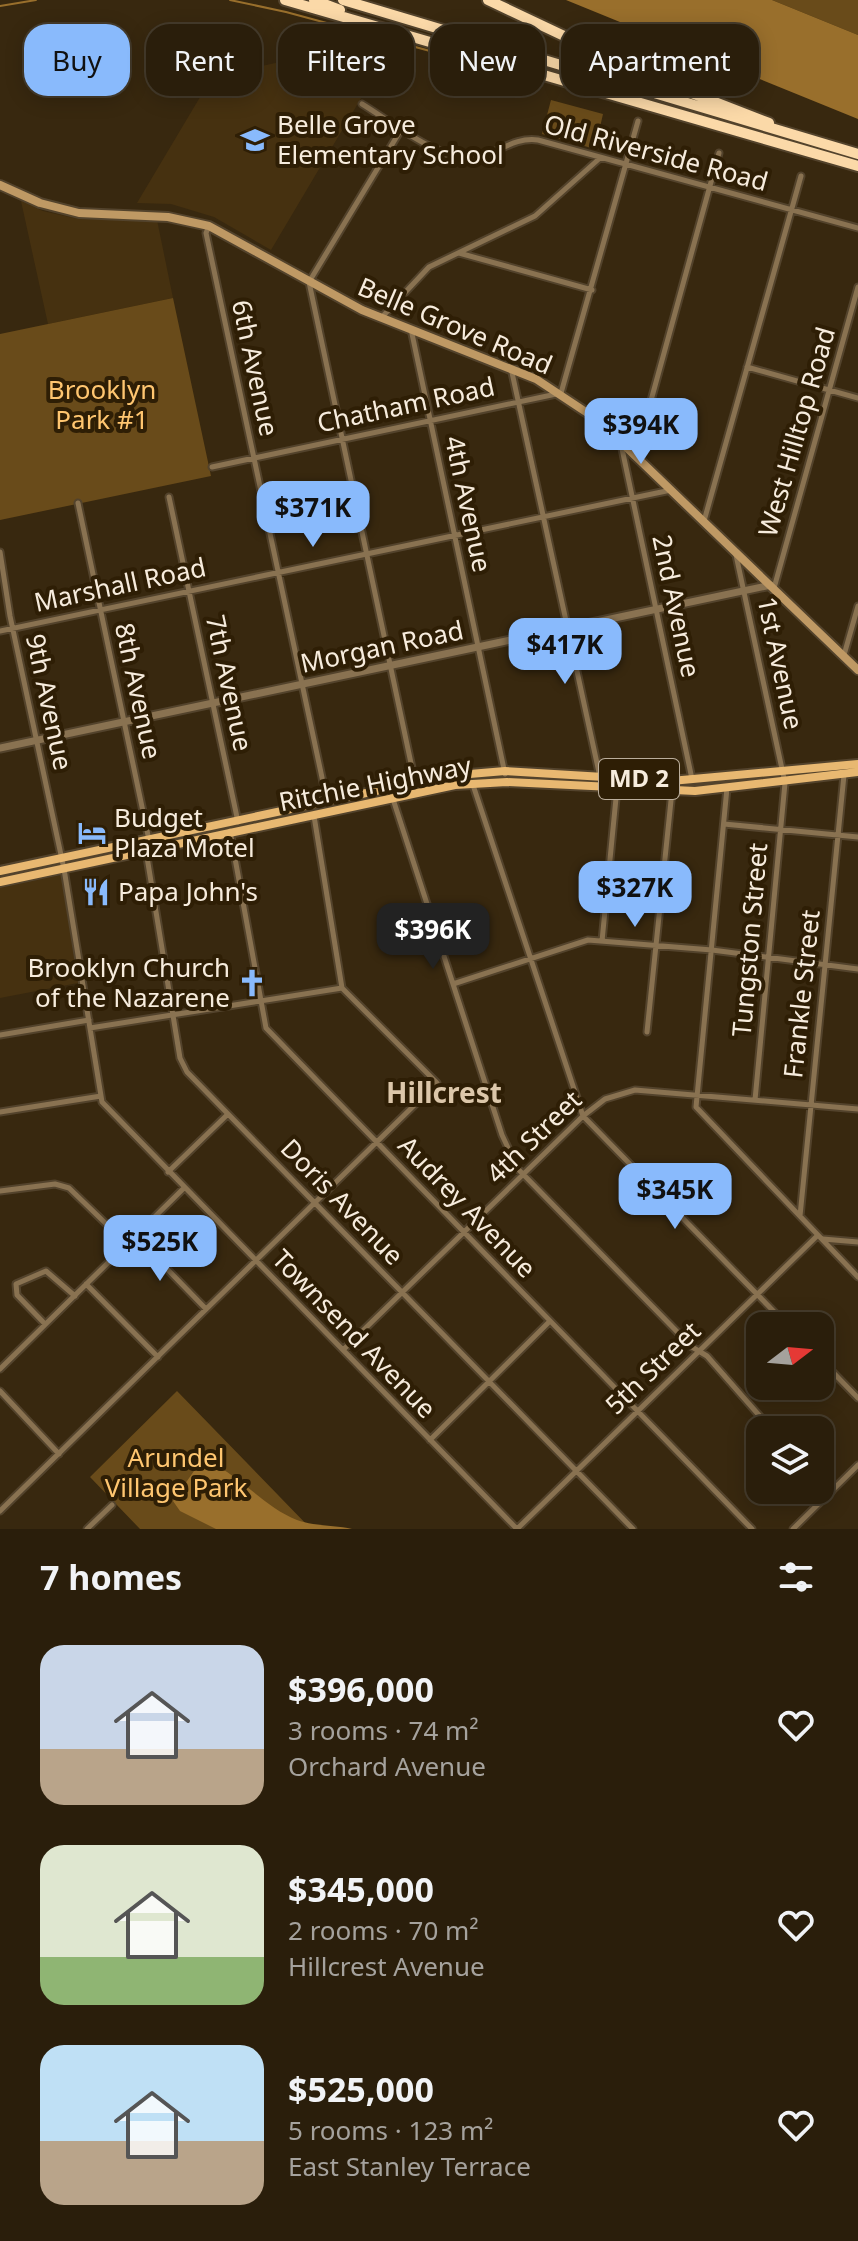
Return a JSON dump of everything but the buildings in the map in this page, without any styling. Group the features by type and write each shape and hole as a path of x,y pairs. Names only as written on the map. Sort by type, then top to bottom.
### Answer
{"highway":[{"path":"285,0 430,40"},
{"path":"314,0 430,38"},
{"path":"343,0 472,36 619,85 858,154"},
{"path":"488,0 653,78 796,135"},
{"path":"545,74 858,166"}],"main road":[{"name":"Belle Grove Road","path":"0,185 40,203 79,213 168,217 209,226 381,318 511,367 561,393 620,440 858,670"},
{"name":"Ritchie Highway","path":"0,871 415,782 505,771 692,780 858,764"},
{"name":"Ritchie Highway","path":"0,882 392,798 473,784 507,782 672,791 785,783 858,772"}],"street":[{"name":"Old Riverside Road","path":"362,104 454,157 476,158 515,141 529,139 858,228"},
{"path":"561,393 638,121"},
{"path":"402,128 309,282 415,782"},
{"path":"636,455 719,153"},
{"path":"381,318 429,267 535,216 601,157"},
{"path":"704,521 801,176"},
{"name":"6th Avenue","path":"209,226 206,233 327,801"},
{"path":"459,253 592,290"},
{"name":"West Hilltop Road","path":"773,587 858,287"},
{"name":"4th Avenue","path":"411,329 507,782"},
{"path":"511,367 600,777"},
{"path":"747,367 858,398"},
{"name":"Chatham Road","path":"212,467 561,393"},
{"name":"2nd Avenue","path":"620,440 692,780"},
{"name":"Marshall Road","path":"0,631 672,490"},
{"name":"7th Avenue","path":"169,497 213,703 233,822 240,831"},
{"name":"8th Avenue","path":"78,503 149,840"},
{"name":"9th Avenue","path":"0,552 61,858"},
{"name":"1st Avenue","path":"735,552 785,783"},
{"name":"Morgan Road","path":"0,748 773,587"},
{"path":"844,656 858,606"},
{"name":"Frankle Street","path":"800,1217 844,775"},
{"name":"Tungston Street","path":"755,1100 785,783"},
{"path":"473,784 583,1116 774,1312"},
{"path":"389,787 502,1135 523,1174 736,1387 760,1416"},
{"path":"602,941 617,788"},
{"path":"727,788 696,1107 858,1277"},
{"path":"647,1032 672,791"},
{"path":"0,1511 437,1083 342,988 314,815"},
{"name":"Audrey Avenue","path":"233,822 230,834 259,1001 269,1032 752,1529"},
{"path":"723,824 858,837"},
{"name":"Doris Avenue","path":"149,840 146,851 182,1065 633,1529"},
{"name":"Townsend Avenue","path":"61,858 101,1096 106,1108 517,1529"},
{"path":"453,984 588,940 712,950 858,969"},
{"path":"90,1028 342,988"},
{"path":"0,1035 89,1020"},
{"name":"4th Street","path":"342,1350 583,1116 605,1099 624,1091 697,1094 858,1109"},
{"path":"0,1112 101,1096"},
{"path":"168,1172 228,1114"},
{"path":"0,1191 55,1184 69,1188 127,1244"},
{"path":"0,1369 184,1188"},
{"path":"135,1236 206,1309"},
{"path":"820,1237 858,1242"},
{"name":"5th Street","path":"517,1529 757,1294 820,1237"},
{"path":"45,1324 17,1295 16,1284 46,1271 75,1296"},
{"path":"86,1284 158,1357"},
{"path":"430,1440 550,1321"},
{"path":"834,1373 858,1398"},
{"path":"0,1391 59,1454"},
{"path":"834,1489 858,1465"},
{"path":"793,1529 819,1504"},
{"path":"87,1529 112,1505"}],"shaded area":[{"path":"566,0 772,0 858,35 858,119 759,79 759,24 625,24"},
{"name":"Belle Grove Elementary School","path":"278,62 278,96 362,96 271,250 214,217 171,204 137,203 201,96 262,96 262,66"},
{"path":"21,201 43,211 78,219 157,220 173,298 48,324"},
{"path":"61,875 78,983 0,998 0,888"},
{"path":"209,1462 297,1520 352,1529 216,1529 180,1511 173,1501 194,1471"}],"green space":[{"path":"772,0 858,0 858,35"},
{"path":"551,100 603,114 595,149 542,134"},
{"name":"Brooklyn Park #1","path":"173,298 211,476 0,520 0,334"},
{"name":"Arundel Village Park","path":"177,1391 311,1529 140,1529 90,1477"}],"waterway":[{"path":"0,6 36,0"},
{"path":"230,0 430,51"}],"place":[{"name":"Belle Grove Elementary School","path":"255,140"},
{"name":"Budget Plaza Motel","path":"92,833"},
{"name":"Papa John's","path":"96,892"},
{"name":"Brooklyn Church of the Nazarene","path":"252,983"}],"district":[{"name":"Hillcrest","path":"444,1093"}]}
